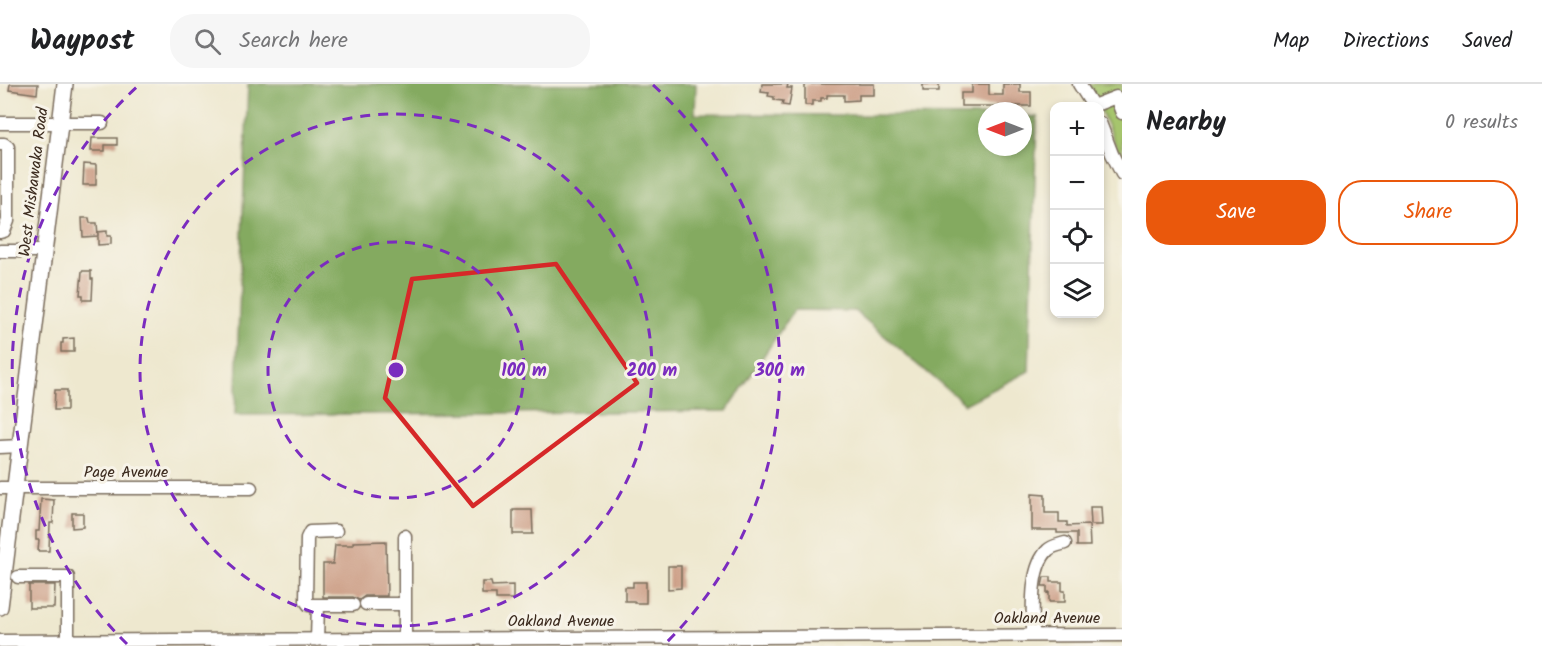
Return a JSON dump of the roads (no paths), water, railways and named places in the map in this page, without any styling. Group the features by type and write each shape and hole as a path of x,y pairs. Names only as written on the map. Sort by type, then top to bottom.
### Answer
{"main road":[{"name":"West Mishawaka Road","path":"0,607 7,488 20,446 65,84"}],"street":[{"path":"1079,84 1090,102"},
{"path":"1103,102 1116,97 1122,113"},
{"path":"0,123 102,123"},
{"path":"1104,133 1122,174"},
{"path":"0,144 8,147 8,221 4,231 0,232"},
{"path":"0,251 44,251"},
{"path":"0,447 20,446"},
{"name":"Page Avenue","path":"7,488 252,488"},
{"path":"336,531 310,532 307,538 306,601 309,605 405,604"},
{"path":"405,536 405,639"},
{"path":"1033,635 1033,593 1036,572 1049,548 1065,543"},
{"path":"18,577 68,577 68,641"},
{"path":"317,640 318,605"},
{"name":"Oakland Avenue","path":"0,641 161,643 405,639 1018,641 1033,635 1122,634"}]}
